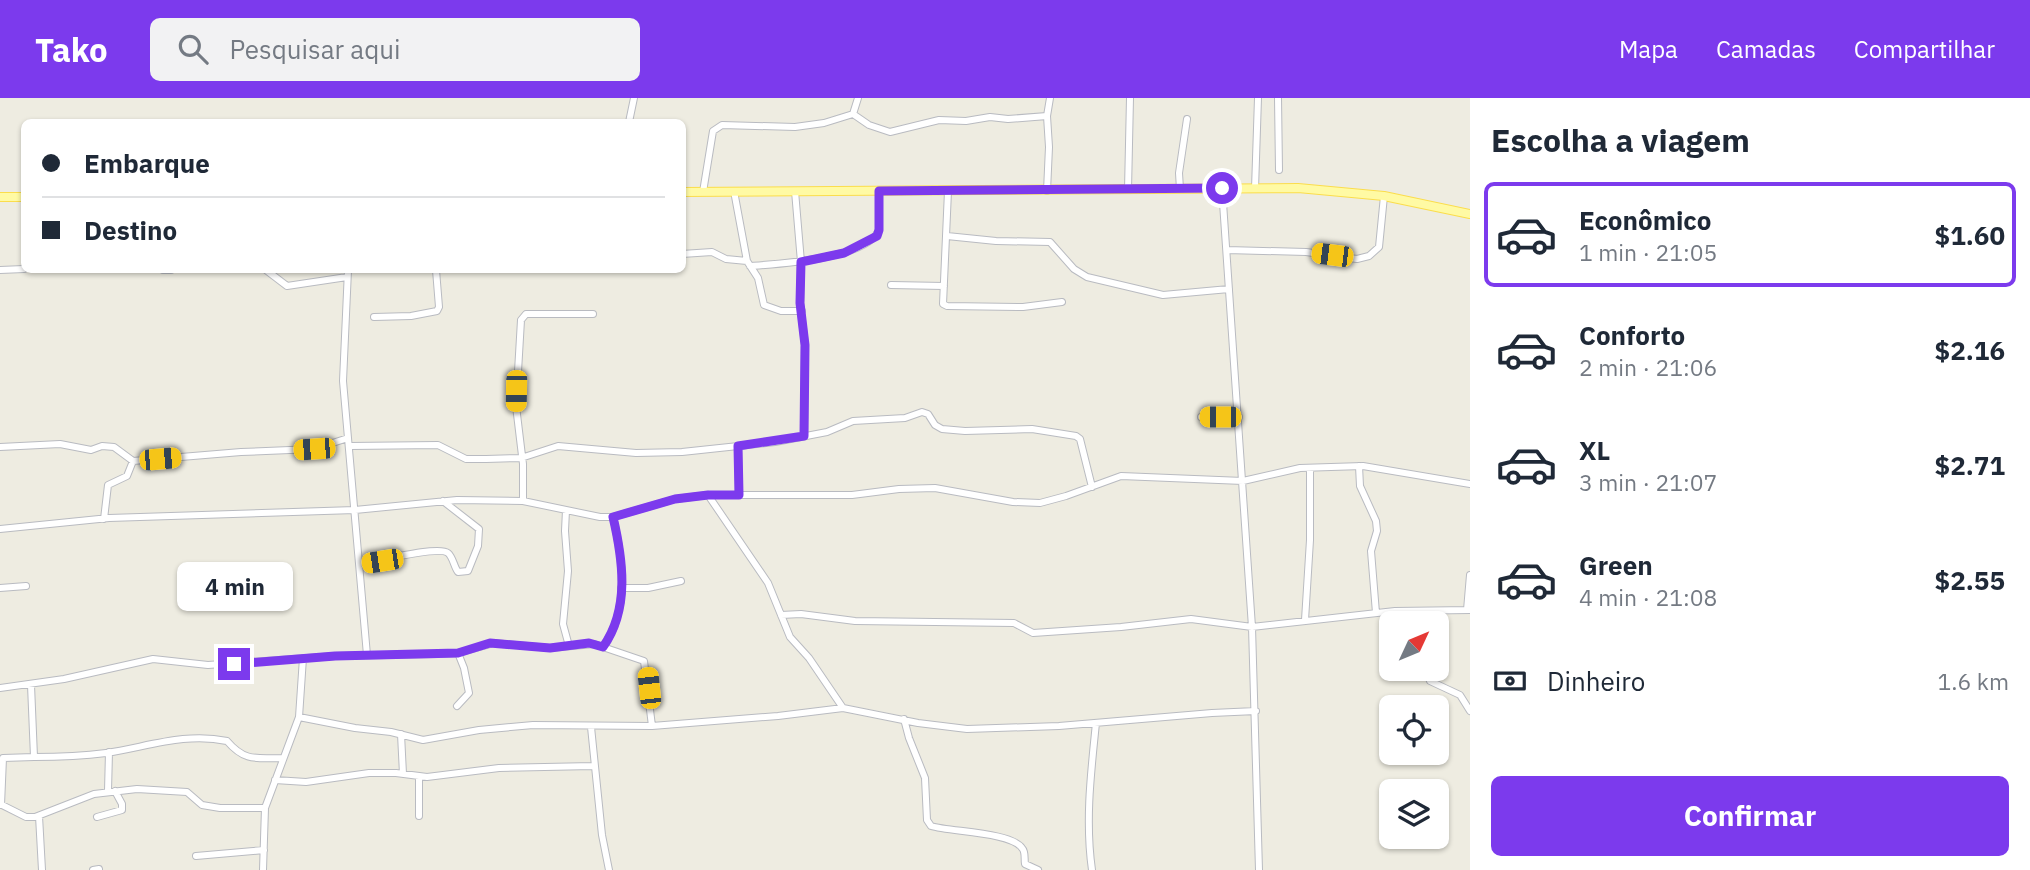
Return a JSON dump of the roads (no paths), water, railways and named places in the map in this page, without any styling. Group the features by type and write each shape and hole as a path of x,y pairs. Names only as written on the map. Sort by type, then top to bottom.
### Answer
{"main road":[{"path":"686,192 1222,188 1332,190 1384,196 1470,214"},
{"path":"0,197 21,197"}],"street":[{"path":"630,119 634,98"},
{"path":"853,114 858,98"},
{"path":"1046,191 1049,147 1047,116 1050,98"},
{"path":"1128,190 1129,98"},
{"path":"1255,189 1258,98"},
{"path":"1278,98 1279,170"},
{"path":"853,114 869,125 890,132 939,120 1047,116"},
{"path":"703,192 711,139 717,127 733,124 795,127 824,123 853,114"},
{"path":"1180,189 1179,173 1187,119"},
{"path":"1222,188 1252,627 1259,870"},
{"path":"734,191 748,264 758,278 764,305 781,311 802,310"},
{"path":"795,191 805,345 804,436"},
{"path":"686,254 712,252 726,260 748,264 801,262 844,253 877,236 879,191"},
{"path":"948,191 943,304 1024,307 1062,302"},
{"path":"1227,250 1306,252 1357,259 1369,256 1378,247 1384,196"},
{"path":"947,236 996,241 1050,242 1074,270 1087,277 1163,295 1229,289"},
{"path":"0,270 21,269"},
{"path":"270,273 287,286 348,273 343,381 367,655"},
{"path":"374,317 411,316 437,311 436,273"},
{"path":"891,285 944,286"},
{"path":"523,501 516,406 521,320 526,314 593,314"},
{"path":"350,446 433,444 447,447 466,458 521,458 558,446 636,453 682,452 804,436 827,432 853,421 905,418 922,412 928,414 935,425 942,429 1032,429 1076,436 1080,439 1092,487"},
{"path":"1201,417 1239,417"},
{"path":"0,447 60,444 91,450 102,446 114,447 133,461 314,449 348,438"},
{"path":"738,446 739,495"},
{"path":"104,519 108,485 127,476 133,461"},
{"path":"0,529 104,519 355,510 443,501 523,501 600,517 613,517 675,499 708,495 852,495 936,488 1013,502 1040,503 1127,475 1243,481 1310,468 1359,466 1470,484"},
{"path":"1359,466 1360,486 1376,521 1377,531 1371,551 1376,613"},
{"path":"1306,620 1310,468"},
{"path":"708,495 768,583 790,637 843,708"},
{"path":"360,564 441,550 450,555 457,571 468,571 478,546 479,529 443,501"},
{"path":"566,510 568,571 563,624 569,646"},
{"path":"603,647 610,637 621,608 620,556 613,517"},
{"path":"1423,611 1469,610 1470,575"},
{"path":"621,588 648,588 681,581"},
{"path":"0,588 26,586"},
{"path":"781,615 801,614 855,621 1014,623 1033,633 1191,619 1252,627 1379,613"},
{"path":"0,688 31,685 153,659 208,665 303,658 458,653 490,643 550,648 589,643 644,661 652,726"},
{"path":"457,706 469,694 458,653"},
{"path":"263,870 265,808 299,717 303,658"},
{"path":"1430,681 1460,695 1470,710"},
{"path":"31,685 34,757"},
{"path":"299,717 423,740 480,730 533,725 652,726 843,708 967,729 1256,711"},
{"path":"904,719 925,778 926,816 931,826 988,834 1019,845 1024,850 1024,862 1038,870"},
{"path":"1092,870 1088,833 1090,770 1096,723"},
{"path":"591,727 593,766 609,870"},
{"path":"401,734 402,774"},
{"path":"265,808 220,808 202,805 187,792 111,791 87,796 39,816 26,817 0,804 2,758 109,752 189,738 227,741 235,752 252,757 283,758"},
{"path":"97,817 122,810 122,804 111,791 109,752"},
{"path":"275,780 306,782 369,773 435,777 499,768 593,766"},
{"path":"419,776 419,816"},
{"path":"39,816 43,870"},
{"path":"196,856 264,850"}]}
